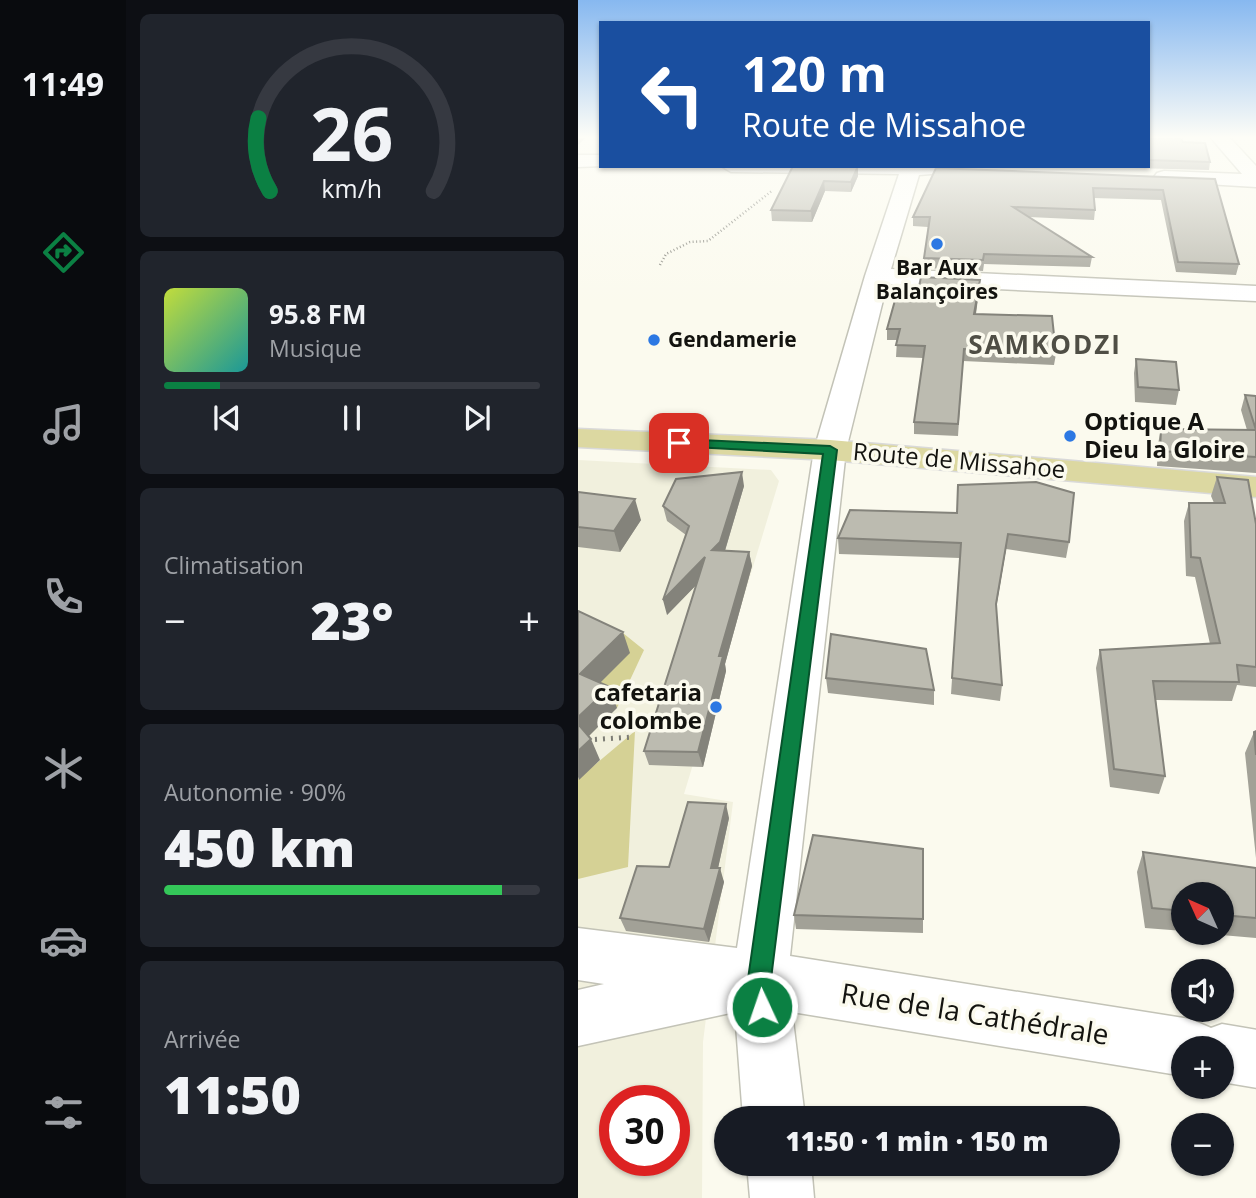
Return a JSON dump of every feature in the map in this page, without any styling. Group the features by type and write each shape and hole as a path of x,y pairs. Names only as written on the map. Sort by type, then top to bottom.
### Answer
{"main road":[{"name":"Route de Missahoe","path":"578,438 830,450 1256,487"}],"street":[{"path":"773,1106 759,979 830,450 877,275 903,194"},
{"path":"877,275 1256,294"},
{"name":"Rue de la Cathédrale","path":"578,954 759,979 1171,1045"},
{"path":"578,1018 759,979"},
{"path":"1234,1055 1256,1059"},
{"path":"780,1176 782,1198"}],"path":[{"path":"660,265 666,254 690,242 708,241 725,230 769,194"},
{"path":"582,740 633,737"}],"shaded area":[{"path":"578,460 771,470 779,481 684,794 733,802 703,1042 702,1198 578,1198"},
{"path":"618,629 644,650 617,708 588,695 629,653"},
{"path":"635,731 628,867 578,879 578,779"}],"building":[{"path":"779,194 818,194 811,211 771,210"},
{"path":"924,194 1094,194 1095,210 1013,207 1092,257 984,254 983,260 924,258 930,217 913,217"},
{"path":"1164,194 1219,194 1239,264 1178,262"},
{"path":"921,277 980,280 974,314 1052,316 1056,354 964,349 958,424 914,422 925,346 896,345 900,329 887,329 899,286 919,287"},
{"path":"1136,359 1176,362 1179,390 1138,387"},
{"path":"1245,395 1256,396 1256,430"},
{"path":"1161,429 1256,430 1256,457 1160,451"},
{"path":"742,472 720,542 712,550 749,552 719,656 723,656 698,752 644,751 705,557 663,600 689,526 663,506 676,479"},
{"path":"1217,477 1248,480 1256,524 1256,667 1237,665 1239,682 1153,681 1165,776 1114,769 1100,650 1220,643 1200,558 1191,557 1189,503 1225,503"},
{"path":"1036,482 1074,493 1069,542 1008,534 996,604 1002,685 952,678 961,543 838,538 850,510 957,513 958,485"},
{"path":"578,492 635,499 614,531 578,527"},
{"path":"578,611 623,632 580,674 610,687 578,717"},
{"path":"831,634 926,649 934,690 826,678"},
{"path":"578,724 591,739 578,751"},
{"path":"688,802 726,804 711,868 720,868 704,929 620,918 637,866 669,867"},
{"path":"813,835 923,849 923,919 794,915"},
{"path":"1143,852 1256,868 1256,918 1234,916 1234,882 1171,882 1171,910 1152,908"}],"place":[{"name":"Bar Aux Balançoires","path":"937,244"},
{"name":"Gendamerie","path":"654,340"},
{"name":"Optique A Dieu la Gloire","path":"1070,436"},
{"name":"cafetaria colombe","path":"716,707"}],"district":[{"name":"SAMKODZI","path":"1045,345"}],"route":[{"path":"679,443 830,450 759,979 762,1007"}]}
